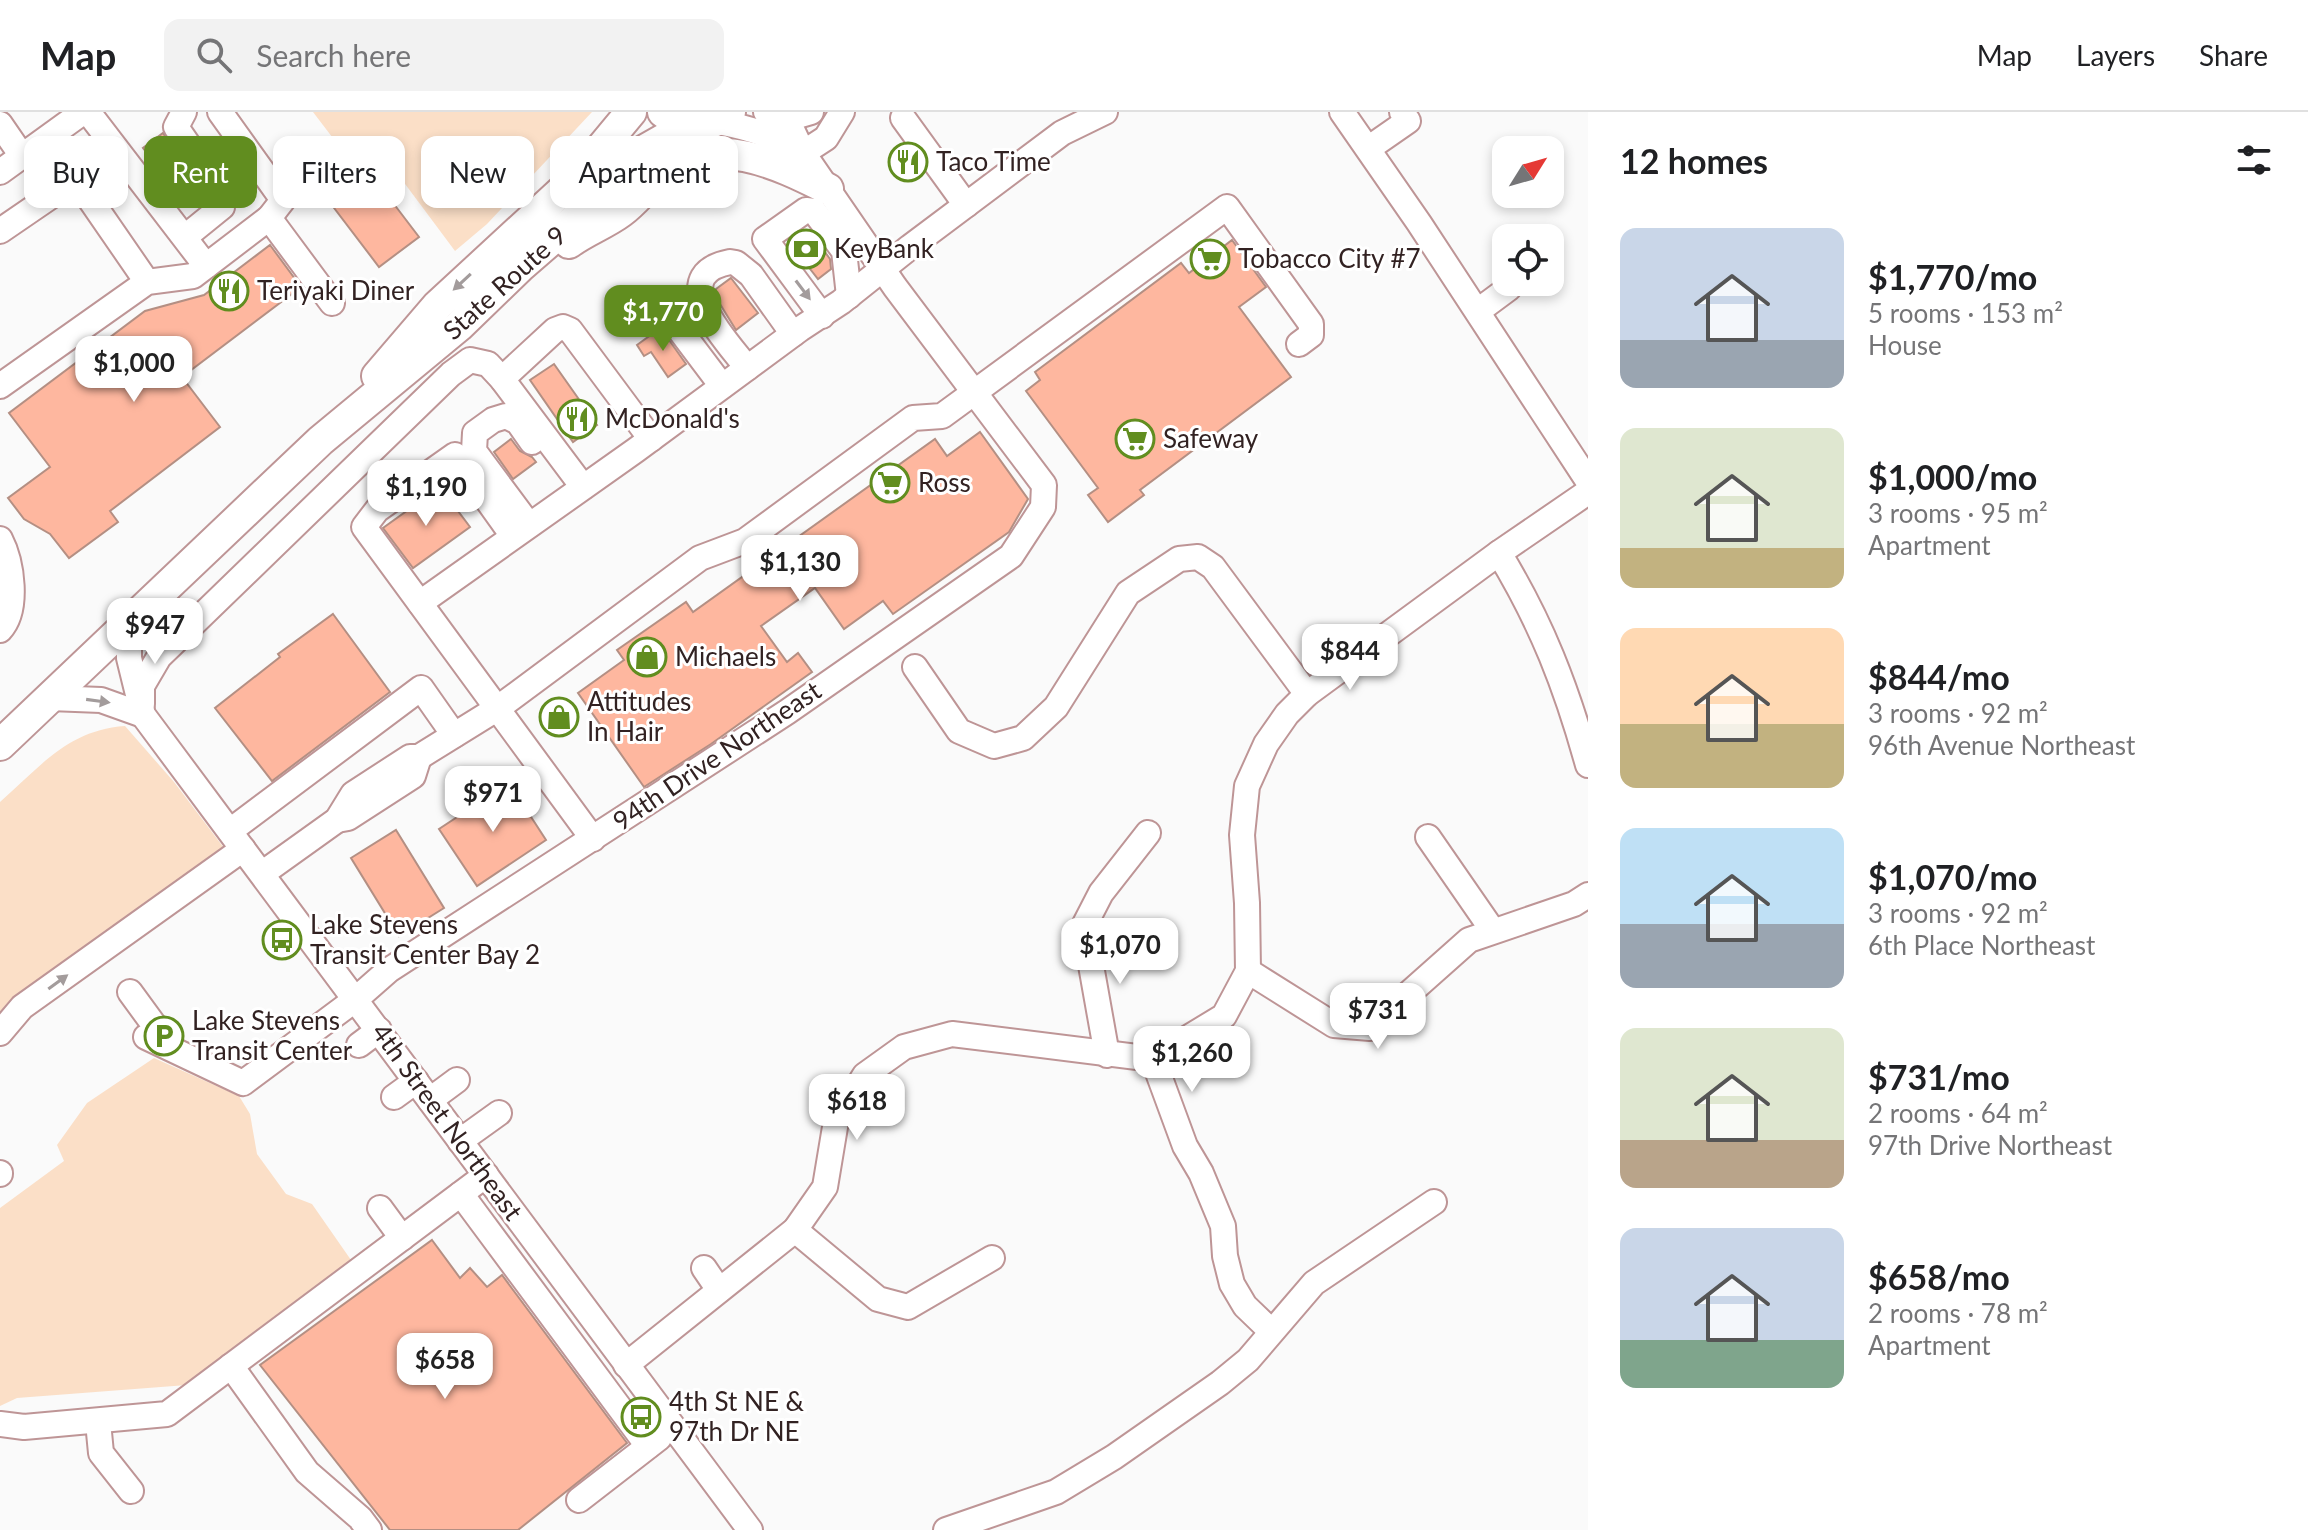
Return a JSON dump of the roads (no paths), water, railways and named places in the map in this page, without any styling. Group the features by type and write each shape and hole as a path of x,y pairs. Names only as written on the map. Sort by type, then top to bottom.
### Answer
{"main road":[{"name":"State Route 9","path":"320,441 437,306 577,177 631,112"},
{"path":"675,119 708,125 724,117"},
{"name":"State Route 9","path":"0,745 320,441 459,326 499,286 597,200 675,119"},
{"path":"499,286 621,212 661,174 688,159 720,153 749,155 777,164 828,189"}],"street":[{"path":"0,172 22,156 54,120 86,112 206,266"},
{"path":"184,112 176,127 220,191 222,207 185,237"},
{"path":"220,112 273,189"},
{"path":"811,112 777,116 974,393"},
{"path":"803,153 826,138 842,112"},
{"path":"420,603 651,439 678,408 722,386 822,316 1062,133 1105,112"},
{"path":"1342,112 1374,154 1588,481"},
{"path":"1353,112 1374,154"},
{"path":"1374,154 1411,115"},
{"path":"724,117 803,153"},
{"path":"903,118 966,205"},
{"path":"0,124 22,156"},
{"path":"0,231 76,179 147,282"},
{"path":"263,873 337,820 348,818 413,776 419,757 498,708 700,558 745,541 913,418 942,416 1227,207 1311,324 1311,335 1299,344"},
{"path":"0,386 147,282 193,276 280,208"},
{"path":"285,208 332,303"},
{"path":"822,316 797,234 844,251 849,296"},
{"path":"747,368 701,301 699,286 708,272 730,262 743,267 793,334"},
{"path":"1478,311 1498,296"},
{"path":"660,317 679,329 722,386"},
{"path":"502,379 555,330 563,327 570,330 651,439"},
{"path":"578,341 557,346 529,368 525,376 526,384 582,488"},
{"path":"143,715 142,686 159,657 451,374 470,360 488,364 502,379 582,488"},
{"name":"94th Drive Northeast","path":"130,992 151,1033 243,1083 356,999 389,970 787,712 1011,556 1043,507 1044,485 974,393"},
{"path":"521,531 474,451 475,433 493,420 506,416 518,422 582,488"},
{"path":"521,531 455,455 377,510 364,527 593,839"},
{"path":"626,1365 795,1230 825,1187 836,1121 865,1075 904,1047 952,1034 1153,1059 1224,1016 1248,971 1242,835 1247,786 1266,744 1287,714 1307,694 1499,553 1588,492"},
{"path":"0,539 14,600 8,622 0,630"},
{"path":"1499,553 1529,603 1557,666 1588,765"},
{"path":"915,667 959,731 994,746 1023,738 1056,707 1128,593 1132,581 1179,559 1198,557 1213,567 1307,694"},
{"path":"129,624 129,658 143,715"},
{"path":"0,1033 22,1007 237,840 421,688 454,735"},
{"path":"50,698 101,700 143,715"},
{"name":"4th Street Northeast","path":"143,715 750,1530"},
{"path":"1107,1055 1084,926 1101,893 1148,833"},
{"path":"1428,837 1493,931"},
{"path":"1248,971 1334,1025 1370,1028 1469,940 1574,904 1588,895"},
{"path":"359,1045 379,1030"},
{"path":"1153,1059 1185,1146 1201,1173 1223,1226 1225,1256 1232,1284 1245,1306 1271,1331"},
{"path":"394,1097 457,1080"},
{"path":"460,1141 499,1113"},
{"path":"0,1424 24,1427 167,1414 486,1175"},
{"path":"461,1194 648,1446"},
{"path":"946,1530 1056,1492 1114,1457 1248,1360 1314,1283 1434,1202"},
{"path":"380,1208 402,1238"},
{"path":"795,1230 878,1299 908,1307 992,1258"},
{"path":"704,1268 719,1290"},
{"path":"231,1366 307,1472 360,1518 369,1530"},
{"path":"98,1422 101,1453 131,1491"},
{"path":"579,1500 673,1427"}],"tunnel":[{"path":"790,239 804,229"}],"place":[{"name":"Taco Time","path":"908,162"},
{"name":"KeyBank","path":"806,249"},
{"name":"Tobacco City #7","path":"1210,259"},
{"name":"Teriyaki Diner","path":"229,291"},
{"name":"McDonald's","path":"577,419"},
{"name":"Safeway","path":"1135,439"},
{"name":"Ross","path":"890,483"},
{"name":"Michaels","path":"647,657"},
{"name":"Attitudes In Hair","path":"559,717"},
{"name":"Lake Stevens Transit Center Bay 2","path":"282,940"},
{"name":"Lake Stevens Transit Center","path":"164,1036"},
{"name":"4th St NE & 97th Dr NE","path":"641,1417"}]}
